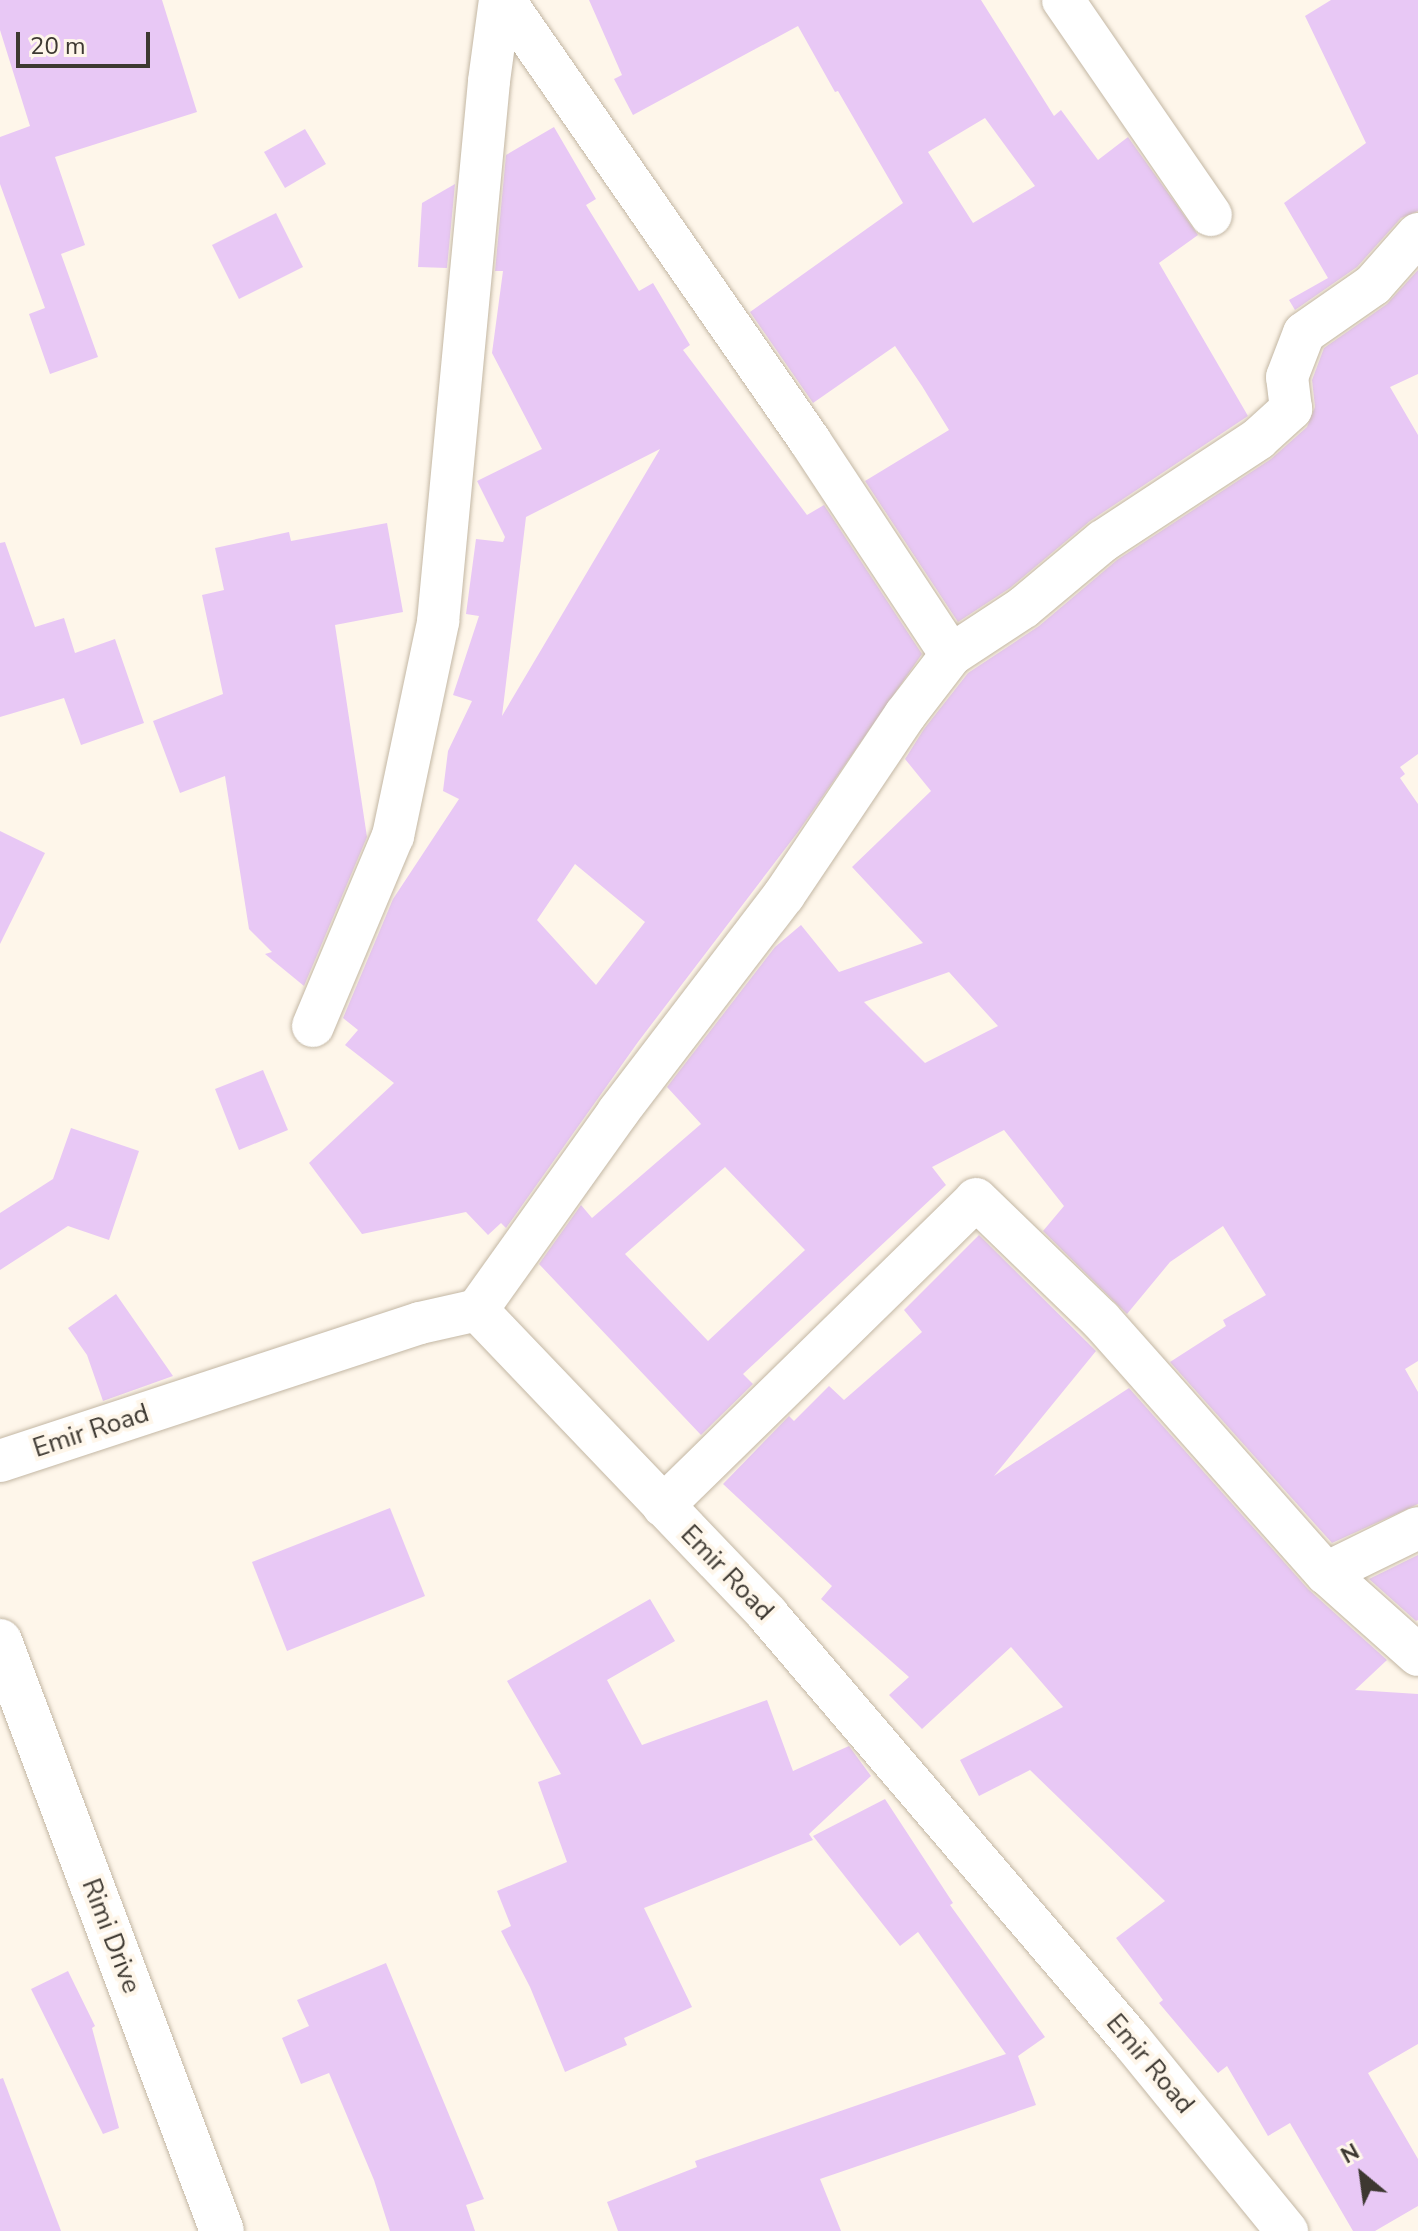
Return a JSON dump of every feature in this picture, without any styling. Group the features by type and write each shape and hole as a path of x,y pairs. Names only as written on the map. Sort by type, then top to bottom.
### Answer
{"street":[{"path":"502,0 810,441 951,655"},
{"path":"313,1026 393,836 438,622 489,81 502,0"},
{"path":"1063,0 1211,215"},
{"path":"477,1310 618,1112 784,895 905,715 951,655 1024,607 1103,541 1258,439 1291,409 1287,377 1304,333 1373,285 1418,234"},
{"path":"663,1506 976,1199 1101,1320 1326,1573 1418,1655"},
{"name":"Emir Road","path":"0,1461 420,1323 477,1310 768,1615 1131,2040 1287,2231"},
{"path":"1326,1573 1418,1528"},
{"name":"Rimi Drive","path":"0,1641 222,2231"}],"building":[{"path":"0,0 162,0 197,112 55,157 85,245 61,254 98,357 50,374 29,314 45,308 0,184 0,137 30,126 0,30"},
{"path":"589,0 981,0 1054,116 1061,110 1098,160 1128,137 1198,235 1159,263 1248,416 1090,521 1010,588 958,622 865,481 949,430 922,386 895,346 813,403 750,312 903,203 838,91 835,92 798,26 633,115 614,79 622,75","holes":["985,118 1035,186 973,223 928,152"]},
{"path":"1331,0 1418,0 1418,211 1401,218 1357,267 1295,310 1289,300 1328,278 1284,203 1366,143 1305,16"},
{"path":"554,127 596,199 586,205 639,291 653,283 690,345 683,350 807,515 824,505 922,654 798,832 638,1042 506,1228 501,1223 488,1235 466,1212 362,1234 309,1163 394,1083 345,1045 358,1030 343,1018 393,899 459,799 443,791 448,751 472,701 453,695 479,616 466,614 476,539 503,542 505,537 477,481 542,449 492,353 503,271 495,271 506,155","holes":["660,449 502,716 526,517","575,864 645,922 596,985 537,920"]},
{"path":"305,129 326,164 285,188 264,152"},
{"path":"455,184 447,268 418,267 422,203"},
{"path":"276,213 303,267 239,299 212,245"},
{"path":"1418,270 1418,374 1390,387 1418,435 1418,754 1400,767 1405,774 1400,778 1418,804 1418,1361 1405,1369 1418,1392 1418,1504 1332,1543 1170,1362 1226,1326 1223,1320 1266,1295 1223,1226 1170,1262 1127,1314 1043,1231 1064,1206 1004,1130 932,1167 946,1185 743,1374 753,1384 701,1435 539,1264 581,1205 592,1218 701,1124 667,1087 775,947 801,925 839,972 923,943 852,867 931,791 905,759 924,729 968,673 1039,626 1117,560 1271,459 1307,427 1315,407 1312,380 1324,348 1387,304","holes":["949,972 998,1026 925,1063 864,1002","725,1167 805,1250 708,1341 625,1254"]},
{"path":"387,523 403,612 335,625 367,837 304,986 265,954 272,952 249,929 225,776 180,793 153,721 223,694 202,595 224,590 215,548 289,532 291,541"},
{"path":"5,542 35,627 64,618 75,653 115,639 144,723 81,745 64,698 0,717 0,543"},
{"path":"0,831 45,853 0,944"},
{"path":"263,1070 288,1130 239,1150 215,1089"},
{"path":"71,1128 139,1151 109,1240 68,1226 0,1270 0,1213 53,1179"},
{"path":"979,1235 1096,1351 994,1476 1129,1388 1308,1589 1387,1660 1355,1690 1418,1694 1418,2044 1368,2073 1418,2159 1418,2206 1375,2231 1353,2231 1290,2123 1268,2136 1227,2066 1218,2073 1159,2003 1163,2000 1116,1938 1165,1901 1030,1770 979,1796 960,1760 1063,1707 1011,1647 922,1729 889,1695 909,1677 821,1599 832,1586 723,1484 789,1416 794,1421 829,1386 844,1400 922,1332 904,1310"},
{"path":"116,1294 173,1376 103,1401 87,1355 68,1328"},
{"path":"390,1508 425,1596 287,1651 252,1562"},
{"path":"1418,1555 1418,1620 1416,1621 1369,1579"},
{"path":"650,1599 675,1641 607,1680 642,1745 767,1700 793,1771 849,1746 871,1776 809,1834 813,1840 644,1908 692,2007 624,2038 627,2045 565,2072 530,1987 501,1931 511,1926 497,1891 567,1862 538,1782 561,1774 507,1681"},
{"path":"885,1799 953,1903 950,1905 1045,2037 1018,2056 1036,2105 820,2179 841,2231 618,2231 607,2202 697,2167 695,2161 1006,2054 918,1932 900,1946 813,1836"},
{"path":"386,1963 484,2199 466,2205 475,2231 390,2231 374,2180 329,2073 301,2084 282,2038 309,2026 297,2000"},
{"path":"68,1971 95,2026 92,2028 119,2128 103,2134 31,1989"},
{"path":"3,2078 61,2231 0,2231 0,2079"}]}
